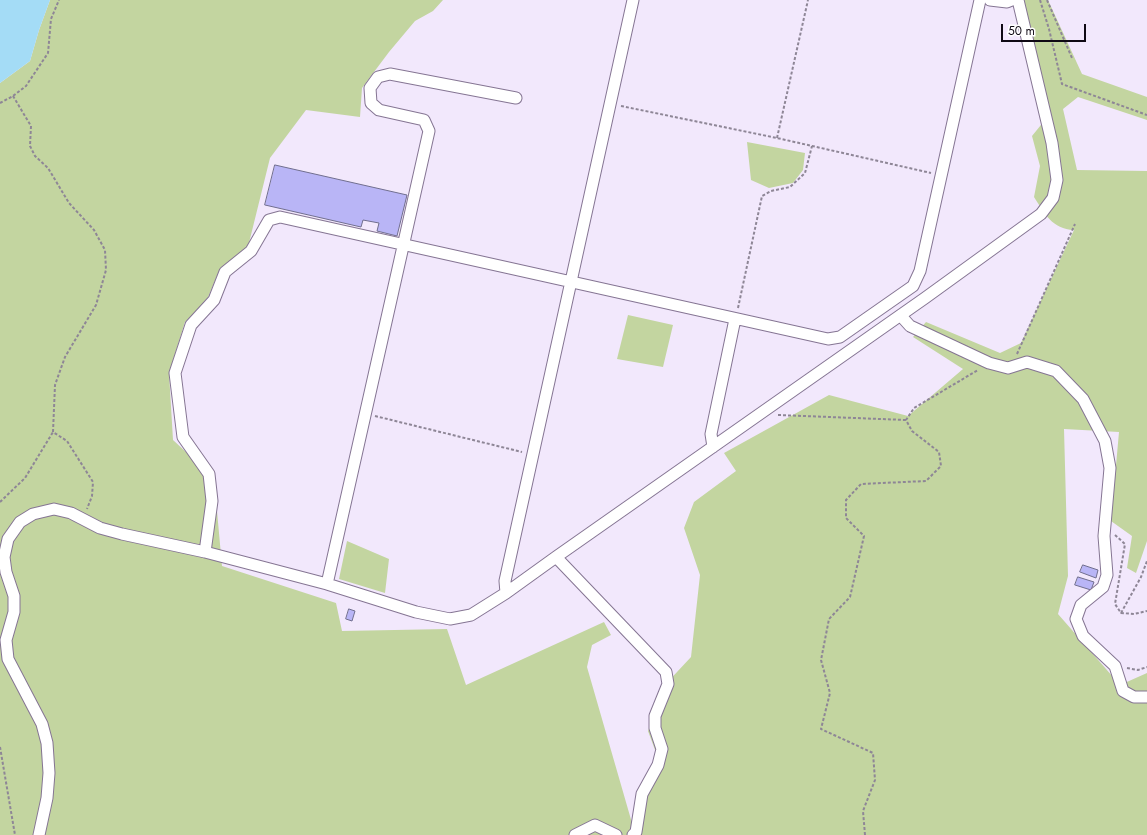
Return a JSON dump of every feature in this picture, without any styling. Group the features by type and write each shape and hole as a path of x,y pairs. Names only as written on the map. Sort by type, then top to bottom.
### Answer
{"street":[{"path":"506,593 505,581 634,0"},
{"path":"205,552 212,501 209,474 183,437 175,373 191,325 214,300 225,272 251,251 269,220 280,218 571,281 828,339 840,337 913,286 920,271 980,0"},
{"path":"990,0 1006,2 1012,0"},
{"path":"39,835 47,798 49,773 47,743 42,724 8,659 6,640 14,612 14,596 6,572 4,556 8,539 20,522 33,514 54,509 71,513 100,528 205,552 327,584 416,612 450,619 471,615 506,593 901,316 1041,214 1053,198 1057,180 1052,143 1018,0"},
{"path":"327,584 430,131 424,120 379,110 371,103 370,88 378,77 390,74 516,98"},
{"path":"901,316 910,326 989,363 1008,368 1027,362 1056,371 1083,399 1105,441 1110,468 1104,536 1107,574 1103,587 1081,605 1076,619 1083,636 1115,666 1123,691 1134,697 1147,696"},
{"path":"713,447 711,434 735,319"},
{"path":"556,557 666,672 668,684 655,716 655,728 662,749 658,765 642,794 636,832 633,835"},
{"path":"575,835 595,825 616,835"}],"path":[{"path":"0,103 13,96 26,86 48,53 50,19 59,0"},
{"path":"777,138 808,0"},
{"path":"1040,0 1049,29 1062,84 1147,115"},
{"path":"1047,0 1072,58"},
{"path":"0,502 25,478 53,432 55,385 65,357 96,305 106,270 105,250 94,230 70,203 48,168 35,156 30,146 31,126 13,96"},
{"path":"610,103 777,138 941,176"},
{"path":"735,319 762,196 771,191 790,188 805,173 812,146"},
{"path":"1016,355 1075,224"},
{"path":"906,420 914,408 989,363"},
{"path":"366,414 533,454"},
{"path":"761,414 906,420"},
{"path":"865,835 863,811 876,780 872,753 821,729 830,693 821,660 829,619 850,597 864,536 846,518 846,500 861,484 926,481 941,466 939,452 912,430 906,420"},
{"path":"53,432 67,441 93,482 92,496 83,519"},
{"path":"1104,536 1117,535 1125,544 1116,604 1121,612 1134,614 1147,611"},
{"path":"1121,612 1141,577 1147,561"},
{"path":"1115,666 1138,670 1147,667"},
{"path":"0,747 15,835"}],"green space":[{"path":"50,0 443,0 433,11 415,21 362,88 360,117 306,110 270,158 248,247 219,271 206,302 185,322 169,373 173,440 214,478 222,566 336,603 342,631 447,629 466,685 604,622 611,635 592,645 587,667 632,823 658,758 648,731 663,687 691,657 700,575 684,528 694,502 736,471 724,453 829,395 908,416 963,369 913,337 926,322 1000,353 1021,343 1074,230 1060,227 1050,220 1034,197 1040,166 1032,136 1049,115 1023,0 1048,0 1082,74 1147,97 1147,120 1078,97 1063,109 1077,170 1147,171 1147,541 1136,573 1127,568 1132,536 1111,521 1119,432 1064,429 1068,576 1058,614 1120,685 1147,673 1147,835 0,835 0,83 30,61"},
{"path":"747,142 805,153 803,170 793,183 769,188 751,180"},
{"path":"628,315 673,325 663,367 617,359"},
{"path":"347,541 389,559 385,593 339,579"}],"water":[{"path":"0,0 50,0 30,61 0,83"}],"building":[{"path":"275,165 407,195 397,236 377,231 379,223 363,220 361,227 265,205"},
{"path":"1083,565 1098,570 1096,578 1080,572"},
{"path":"1078,577 1094,582 1091,590 1075,585"},
{"path":"349,609 355,611 352,621 346,619"}]}
